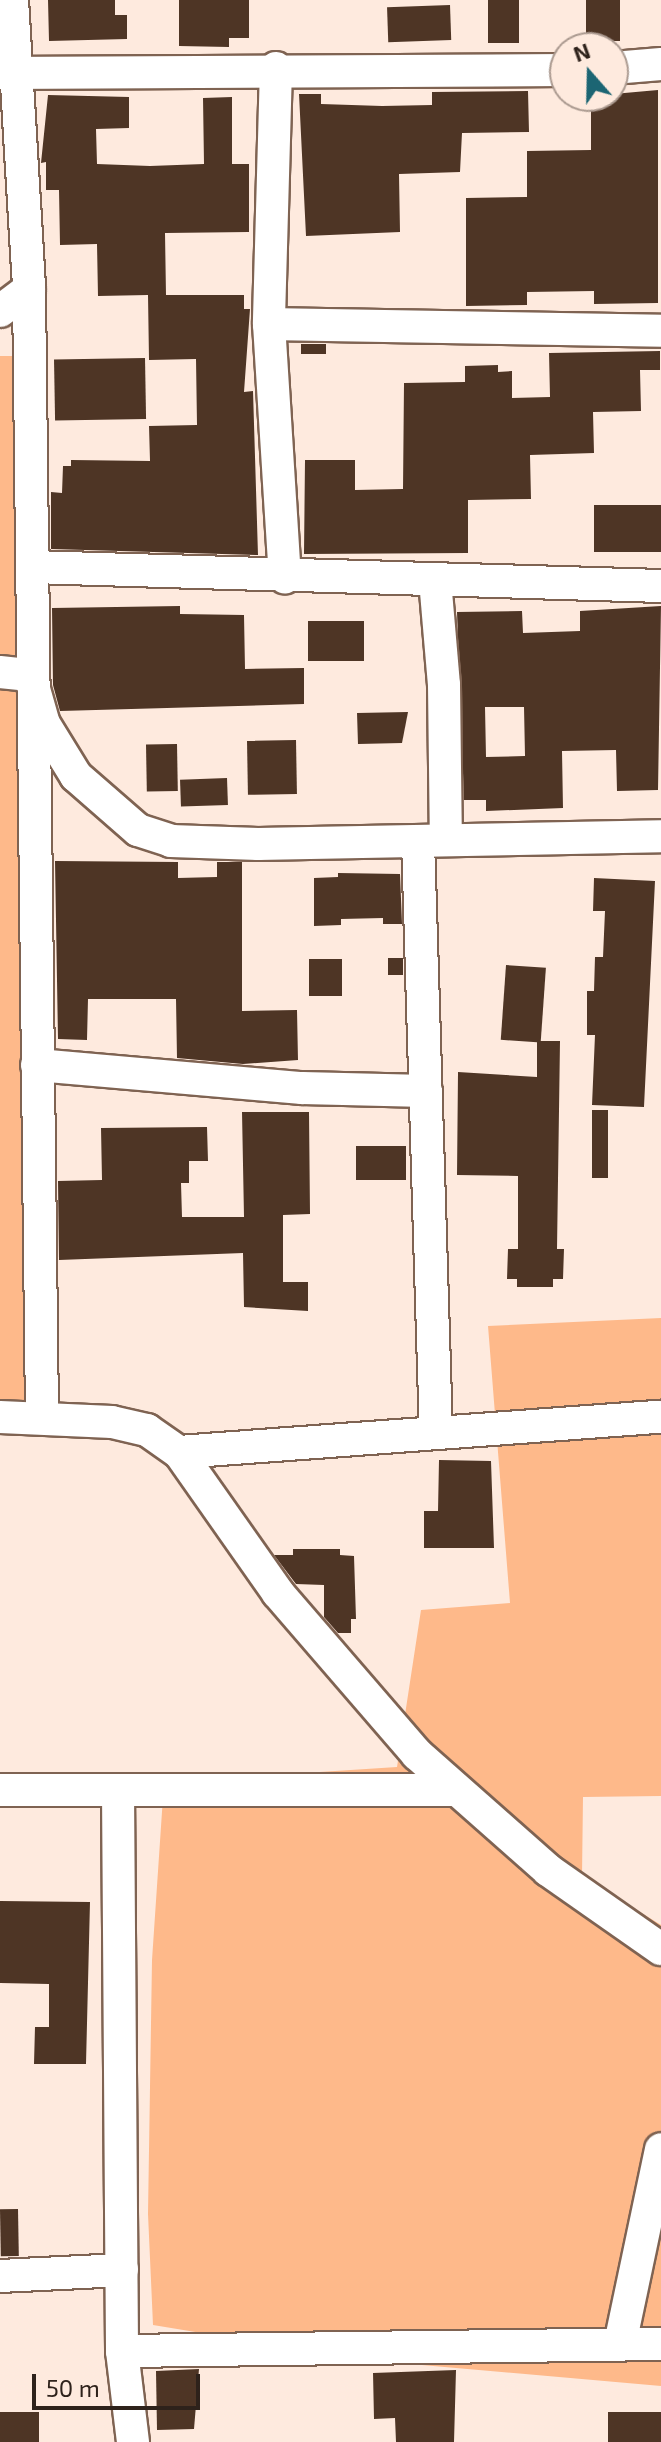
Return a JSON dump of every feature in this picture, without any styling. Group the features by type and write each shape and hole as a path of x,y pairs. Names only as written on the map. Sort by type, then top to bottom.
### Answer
{"street":[{"path":"12,0 6,73 25,164 32,567 15,674 37,1065 42,1418"},
{"path":"629,67 661,64"},
{"path":"6,73 276,68 549,70"},
{"path":"276,68 269,324 285,577"},
{"path":"0,311 29,289"},
{"path":"269,324 661,331"},
{"path":"32,567 661,586"},
{"path":"435,580 444,685 432,840 426,1091 436,1433"},
{"path":"15,674 76,776 138,830 171,841 258,844 661,836"},
{"path":"37,1065 302,1088 426,1091"},
{"path":"0,1417 42,1418 147,1430 179,1452 278,1593 368,1703 454,1790 548,1870 661,1949"},
{"path":"179,1452 661,1417"},
{"path":"0,1790 454,1790"},
{"path":"118,1790 122,2351 133,2442"},
{"path":"620,2344 661,2149"},
{"path":"0,2276 122,2270"},
{"path":"122,2351 661,2344"}],"shaded area":[{"path":"0,356 21,356 35,1404 0,1401"},
{"path":"661,1318 661,1796 583,1797 582,1876 661,1925 661,2386 365,2360 153,2325 148,2214 152,1960 164,1782 397,1767 421,1610 510,1603 488,1326"}],"building":[{"path":"48,0 115,0 115,15 127,15 127,39 49,41"},
{"path":"179,0 249,0 249,38 229,38 229,47 179,46"},
{"path":"488,0 519,0 519,43 488,43"},
{"path":"586,0 620,0 620,32 586,32"},
{"path":"450,5 451,40 388,42 387,7"},
{"path":"658,90 658,303 594,304 594,291 527,292 527,305 466,306 466,198 527,197 527,151 591,150 591,112 629,112 629,93"},
{"path":"528,91 529,132 462,133 460,172 399,174 400,232 306,236 299,94 321,94 321,104 382,106 432,105 432,92"},
{"path":"48,95 129,97 129,128 96,129 97,164 150,166 204,164 203,98 232,97 232,164 249,164 249,232 165,233 166,295 244,295 244,309 250,309 244,392 253,391 258,555 51,549 51,492 62,493 63,466 71,466 71,460 150,461 149,426 197,425 196,359 149,360 148,295 98,296 97,244 60,245 59,190 46,190 46,162 41,163"},
{"path":"301,344 326,344 326,354 301,354"},
{"path":"660,351 660,370 640,370 641,411 593,412 594,453 530,455 531,499 468,500 468,553 304,554 305,460 355,460 355,490 403,489 404,383 465,382 465,366 498,365 498,372 512,371 512,398 550,397 549,353"},
{"path":"145,358 146,419 55,421 54,360"},
{"path":"594,505 661,505 661,552 594,552"},
{"path":"180,606 180,614 244,615 245,669 304,668 304,704 60,711 53,685 52,608"},
{"path":"661,606 658,790 617,791 616,750 562,751 563,808 486,811 486,800 464,800 457,612 522,611 523,633 580,631 580,611","holes":["485,707 524,707 525,756 486,757"]},
{"path":"308,621 364,621 364,661 308,661"},
{"path":"408,712 402,743 358,744 357,713"},
{"path":"296,740 297,794 248,795 247,741"},
{"path":"177,744 178,791 147,792 146,745"},
{"path":"227,778 228,805 181,807 180,780"},
{"path":"55,861 178,862 178,878 217,877 217,862 242,862 242,1011 297,1010 298,1060 243,1064 177,1058 176,999 88,999 87,1040 58,1039"},
{"path":"338,873 400,874 402,924 383,924 383,918 341,919 341,925 314,926 314,878 338,877"},
{"path":"594,878 655,881 644,1107 592,1105 595,1035 587,1035 587,991 594,991 595,957 603,957 605,911 593,911"},
{"path":"388,958 403,958 403,975 388,975"},
{"path":"309,959 342,959 342,996 309,996"},
{"path":"506,965 546,968 541,1043 501,1040"},
{"path":"537,1041 560,1041 557,1249 564,1249 563,1279 553,1279 553,1287 517,1287 517,1279 507,1279 508,1249 518,1249 518,1176 457,1175 458,1072 537,1077"},
{"path":"592,1110 608,1110 608,1178 592,1178"},
{"path":"242,1112 309,1112 310,1214 283,1215 283,1282 308,1282 308,1311 244,1307 243,1253 59,1260 58,1181 102,1180 101,1128 207,1127 208,1161 189,1161 189,1183 181,1183 182,1217 244,1217"},
{"path":"356,1146 406,1146 406,1180 356,1180"},
{"path":"439,1460 491,1461 494,1548 424,1548 424,1511 438,1511"},
{"path":"293,1549 340,1549 340,1555 354,1556 356,1619 351,1619 351,1633 338,1633 324,1617 324,1585 296,1584 274,1555 293,1555"},
{"path":"0,1901 90,1902 86,2064 34,2064 35,2027 49,2027 49,1984 0,1983"},
{"path":"0,2209 18,2209 19,2256 1,2256"},
{"path":"199,2369 194,2429 157,2430 156,2371"},
{"path":"456,2370 454,2442 396,2442 395,2418 374,2419 373,2373"},
{"path":"0,2412 39,2412 39,2442 0,2442"},
{"path":"608,2412 661,2412 661,2442 608,2442"}]}
